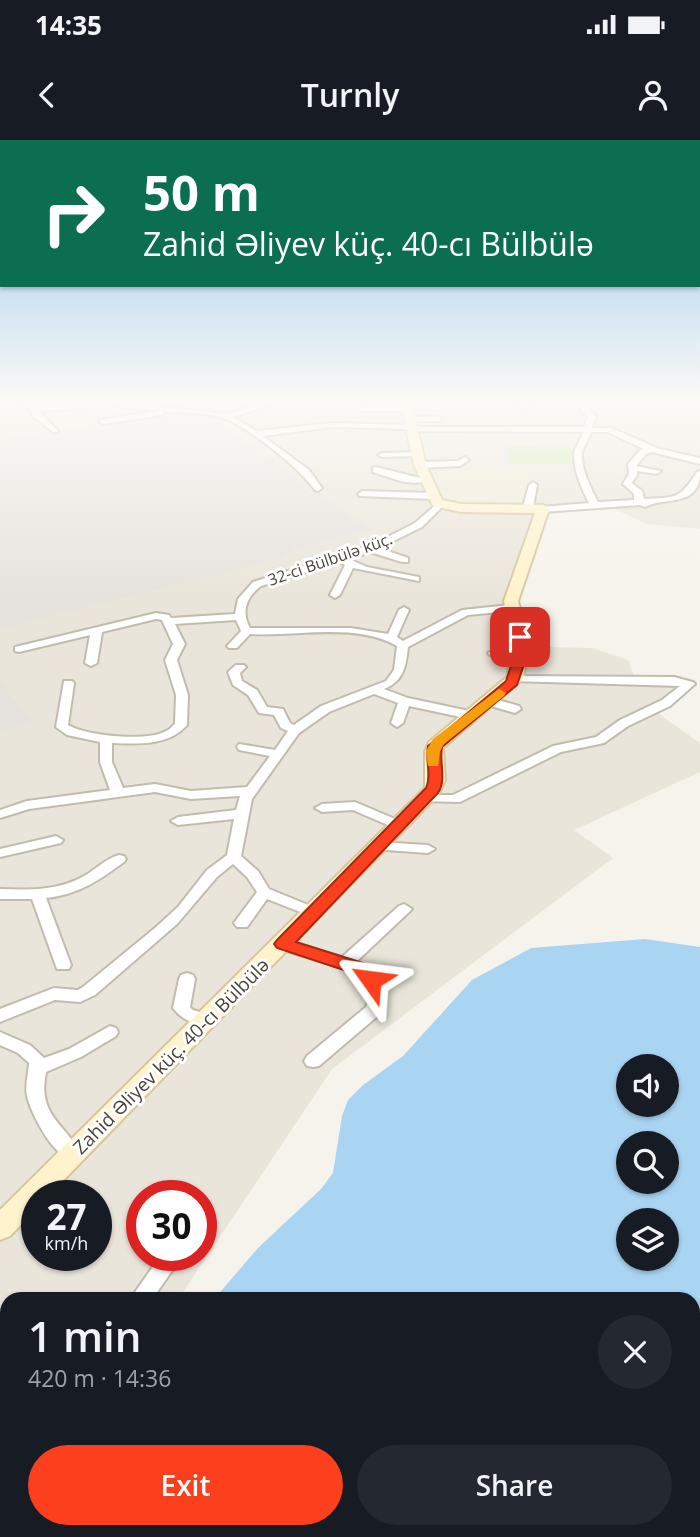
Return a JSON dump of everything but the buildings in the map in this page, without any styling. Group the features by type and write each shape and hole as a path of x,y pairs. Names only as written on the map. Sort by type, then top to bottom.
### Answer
{"street":[{"path":"301,468 318,488"},
{"path":"421,468 436,501"},
{"path":"580,468 584,487 596,507"},
{"path":"632,468 633,475 627,484 639,494 638,499 645,504"},
{"path":"634,468 657,471"},
{"path":"376,470 402,478 424,480"},
{"path":"362,494 436,501 461,509 596,507 645,504 680,498 688,493 700,474"},
{"path":"425,798 436,783 432,758 435,746 515,679 522,644 511,608 512,594 535,508 533,485"},
{"path":"688,493 700,495"},
{"name":"32-ci Bülbülə küç.","path":"240,617 244,595 251,587 345,562 418,526 436,501"},
{"path":"391,540 410,545"},
{"path":"371,549 405,561"},
{"path":"335,595 345,562 415,579"},
{"path":"233,646 247,631 332,631 397,642 466,612 511,608"},
{"path":"234,857 242,803 295,730 325,709 375,690 396,677 402,657 397,642 404,610"},
{"path":"19,649 156,616 165,617 179,644 172,660 182,695 181,725 166,736 78,736 62,727 63,710 68,700 68,683"},
{"path":"168,621 240,617 247,631"},
{"path":"91,663 97,629"},
{"path":"494,653 521,656"},
{"path":"240,667 234,672 237,683 253,693 260,708 279,712 285,725 295,730"},
{"path":"425,798 455,799 557,749 600,740 624,723 666,704 689,684 674,681 515,679"},
{"path":"375,690 405,701 470,715"},
{"path":"397,723 405,701"},
{"path":"488,701 515,709"},
{"path":"106,738 106,762 118,793"},
{"path":"243,747 278,754"},
{"path":"0,814 27,805 162,788 191,795 251,791"},
{"name":"Zahid Əliyev küç. 40-cı Bülbülə","path":"0,1228 425,798"},
{"path":"322,808 355,806 397,825"},
{"path":"178,821 241,814"},
{"path":"0,852 56,840"},
{"path":"377,846 428,849"},
{"path":"234,857 259,881 264,892 313,912"},
{"path":"0,1016 54,993 80,996 89,991 181,912 218,866 234,857"},
{"path":"0,894 38,896 76,886 97,876 119,859"},
{"path":"242,923 264,892"},
{"path":"38,896 63,965"},
{"path":"345,963 404,909"},
{"path":"283,944 345,963 371,976 367,988 376,1001 376,1006 369,1016 313,1061"},
{"path":"187,979 181,1008 187,1014 206,1020"},
{"path":"38,1068 75,1053 110,1032"},
{"path":"0,1038 24,1049 37,1061 34,1081 42,1112 55,1137 72,1154"},
{"path":"145,1292 161,1271"}],"shaded area":[{"path":"0,468 700,468 700,529 647,524 610,507 534,511 506,593 504,612 513,646 592,648 628,660 637,684 674,684 675,690 649,707 700,743 700,772 574,830 613,858 332,1069 217,1241 217,1180 126,1180 126,1271 197,1271 183,1292 0,1292"},
{"path":"0,468 284,468 371,530 294,549 281,558 0,629"},
{"path":"528,468 530,496 527,505 453,505 443,502 431,470"},
{"path":"0,682 33,723 0,732"}],"water":[{"path":"645,939 700,947 700,1292 220,1292 258,1248 321,1189 333,1173 342,1116 348,1100 363,1085 403,1056 472,980 531,948"}],"slow traffic":[{"path":"433,763 435,746 499,693"}],"route":[{"path":"371,980 371,976 362,970 345,963 283,944 433,790 436,786 432,758 435,746 512,683 521,656 520,637"}]}
